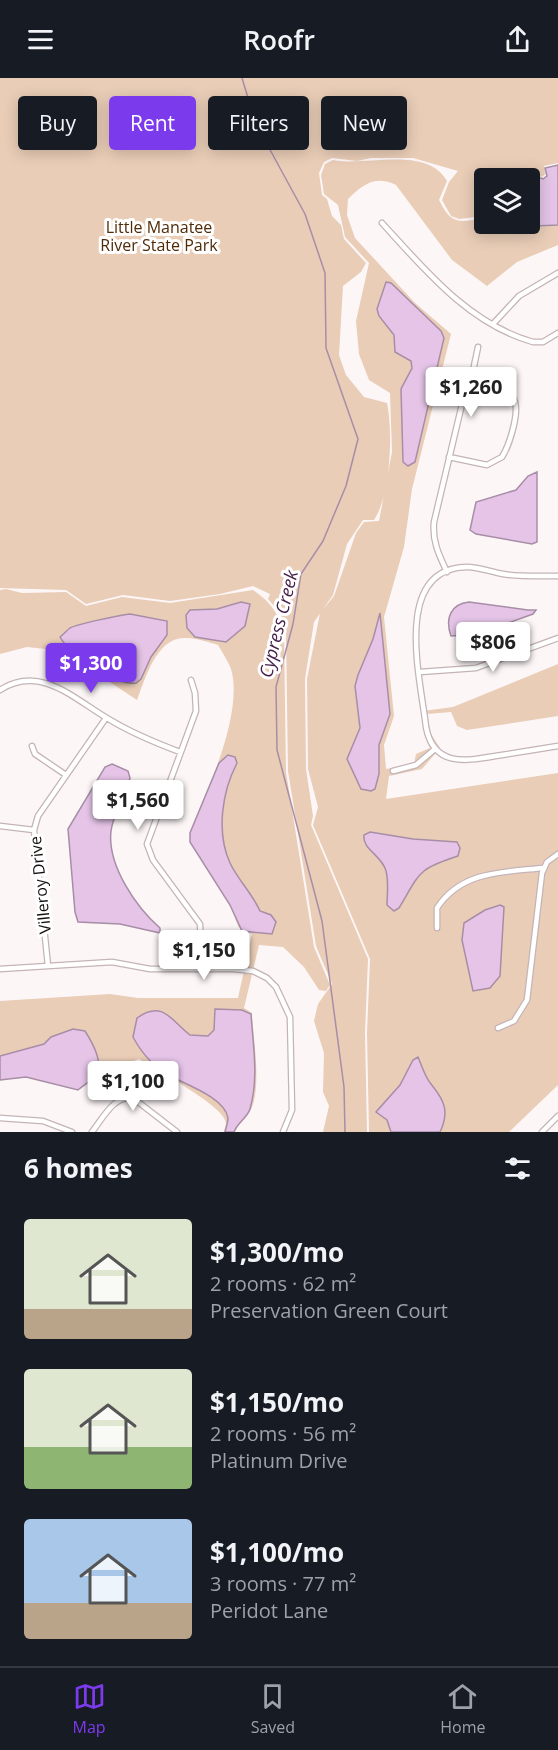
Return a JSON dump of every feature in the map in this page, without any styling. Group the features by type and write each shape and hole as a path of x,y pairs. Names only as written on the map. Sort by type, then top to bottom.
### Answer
{"street":[{"path":"382,223 437,283 459,302 493,324 533,342 543,342 558,333"},
{"path":"493,324 519,296 558,273"},
{"path":"476,384 474,366 478,347"},
{"path":"447,572 437,550 433,533 449,457 464,397 476,384 493,384 507,390 516,408 506,452 497,462 487,465 449,457"},
{"path":"558,576 515,576 468,567 447,572 427,587 417,608 416,627 426,726 435,748 448,757 463,761 558,746"},
{"path":"420,672 476,668 558,638"},
{"path":"191,680 195,693 196,711 147,843 153,860 200,924 202,969"},
{"path":"0,690 23,681 42,681 66,690 106,718 138,736 180,752"},
{"name":"Villeroy Drive","path":"48,966 34,830 38,816 106,718"},
{"path":"32,746 35,754 66,775"},
{"path":"393,771 416,765 435,748"},
{"path":"0,826 34,830"},
{"path":"437,928 437,908 460,884 486,874 543,868 558,854"},
{"path":"498,1028 514,1021 528,1000 543,868"},
{"path":"0,969 109,962 150,969 253,971 276,987 286,1004 290,1017 292,1110 283,1132"},
{"path":"92,1132 119,1099 126,1097 133,1098 177,1132"},
{"path":"542,1132 558,1116"},
{"path":"0,1118 44,1121 72,1132"}],"green space":[{"name":"Little Manatee River State Park","path":"0,78 558,78 558,163 544,166 545,174 542,177 540,168 474,168 474,217 459,219 451,216 442,200 449,182 458,171 413,158 371,158 357,161 332,158 324,162 319,173 322,195 327,199 332,216 341,225 344,239 366,263 361,272 343,286 339,355 346,375 364,397 387,403 390,430 387,479 380,509 374,520 363,520 347,544 333,595 314,622 305,679 306,769 313,816 311,825 368,959 365,1033 367,1132 323,1132 329,1106 323,1092 324,1053 314,1021 318,1004 332,984 316,946 288,771 286,633 281,614 268,599 270,594 253,586 220,594 170,601 123,595 86,604 66,590 0,588"},
{"path":"333,160 410,160 425,164 437,170 447,181 439,200 447,214 456,220 474,220 474,234 540,234 540,226 558,225 558,245 517,262 487,286 452,260 396,185 376,181 365,185 348,199 347,215 355,238 415,303 451,334 412,489 404,547 384,617 394,716 384,745 386,769 414,764 416,754 430,748 425,734 423,711 453,707 558,664 558,716 467,730 457,726 451,712 427,714 431,734 440,748 422,769 389,776 386,799 558,773 558,1085 509,1132 369,1132 367,1033 370,959 313,825 318,807 308,769 307,679 320,613 334,596 356,533 364,522 379,521 392,452 390,393 369,380 359,354 356,321 369,263 345,237 338,205 324,194 321,175 325,164"},
{"path":"6,589 22,593 66,592 86,606 122,597 170,603 253,590 269,603 279,620 284,633 286,772 314,947 330,985 326,991 319,990 304,967 283,947 259,945 244,1008 252,1013 256,1092 249,1113 235,1132 224,1132 226,1123 214,1107 188,1088 139,1059 96,1075 78,1090 26,1077 0,1080 0,1001 110,994 138,998 238,998 252,934 242,931 238,926 230,905 190,842 190,833 222,752 232,707 234,687 231,669 218,645 186,638 176,639 167,644 148,671 137,700 63,651 27,647 0,654 0,590"}],"shaded area":[{"path":"558,165 558,225 540,226 540,178 543,179 547,176 545,168"},
{"path":"386,282 391,283 441,331 444,338 415,462 408,466 403,462 401,389 412,368 411,361 395,352 394,335 379,316 377,309"},
{"path":"537,472 537,542 532,544 476,534 470,530 476,502 516,490 528,476"},
{"path":"241,602 250,604 245,626 226,642 195,637 187,628 186,615 190,610 217,609"},
{"path":"469,602 536,610 533,614 477,634 451,636 449,618 453,609"},
{"path":"380,613 390,714 379,745 379,774 375,789 371,791 361,789 347,759 360,728 355,686 373,639"},
{"path":"130,614 167,621 167,635 151,657 141,679 136,683 128,683 106,675 73,652 60,637 74,626"},
{"path":"228,755 235,757 237,763 228,786 223,812 223,838 226,851 233,869 260,911 271,915 276,922 272,934 242,931 230,905 190,842 190,833 219,763"},
{"path":"112,764 128,771 130,778 112,825 111,844 114,858 125,884 142,909 160,928 160,933 120,924 78,922 75,912 68,829 105,767"},
{"path":"370,832 413,839 457,842 460,848 458,856 434,865 421,874 399,908 394,911 387,905 387,879 384,865 364,840 364,835"},
{"path":"500,905 504,907 500,976 490,988 473,991 462,940 464,923 485,910"},
{"path":"215,1009 242,1010 251,1014 255,1062 253,1097 249,1112 234,1132 225,1132 228,1118 220,1104 160,1069 145,1055 133,1037 137,1018 154,1011 167,1014 190,1035 208,1036 214,1030"},
{"path":"73,1029 85,1031 99,1063 96,1076 78,1090 26,1077 0,1080 0,1056 44,1044 51,1037"},
{"path":"418,1057 427,1078 444,1106 443,1125 440,1132 391,1132 387,1120 376,1112 400,1085 413,1060"}],"waterway":[{"name":"Cypress Creek","path":"242,78 256,124 305,214 325,273 326,348 358,439 346,486 323,541 301,574 293,624 276,687 277,750 322,921 344,1087 345,1132"}]}
